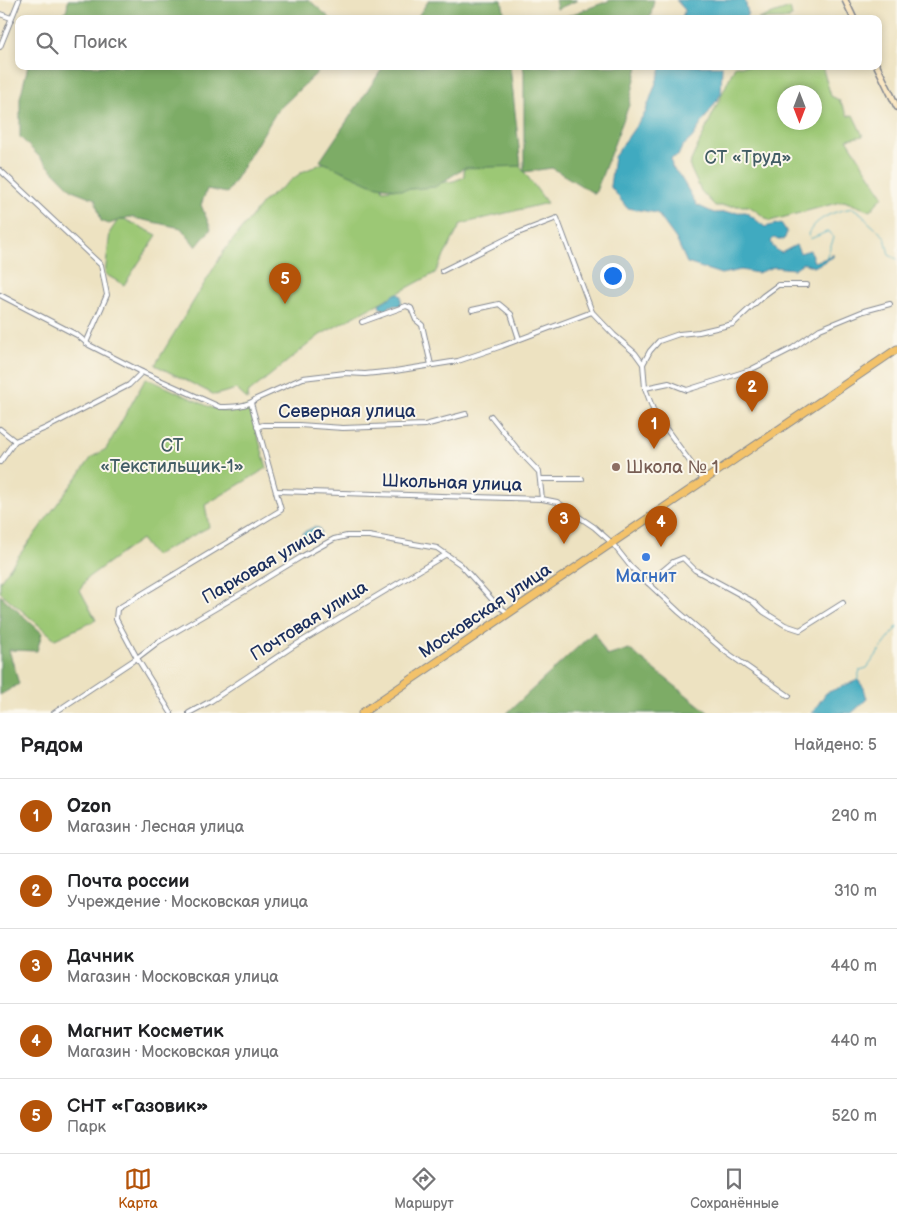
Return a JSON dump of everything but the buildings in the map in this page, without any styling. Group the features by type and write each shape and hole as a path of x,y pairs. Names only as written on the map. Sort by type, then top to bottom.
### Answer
{"highway":[{"name":"Московская улица","path":"362,713 897,349"}],"main road":[{"path":"845,0 852,15"},
{"path":"879,70 897,106"}],"street":[{"path":"0,47 19,0"},
{"path":"0,14 11,18"},
{"path":"0,170 102,265 107,295 86,343"},
{"path":"442,271 518,233 557,218 592,312 635,353 643,364 645,388 654,412 704,481"},
{"path":"643,364 650,351 659,341 679,334 699,332 733,324 762,296 778,285 808,285"},
{"path":"0,295 142,372 220,407 232,407 251,403 303,378 346,373 366,374 395,371 458,361 592,312"},
{"path":"472,310 499,304 511,314 519,339"},
{"path":"645,388 669,383 687,390 750,370 793,348 820,330 864,311 890,304"},
{"path":"362,322 406,306 410,308 416,320 422,325 431,365"},
{"path":"0,462 15,441 46,428 129,385 142,372"},
{"path":"171,713 116,618 117,609 281,510 251,403"},
{"name":"Северная улица","path":"257,427 263,424 299,424 343,428 425,425 466,414"},
{"path":"491,416 519,452 539,472 542,499"},
{"path":"0,429 15,441"},
{"path":"540,479 582,479"},
{"name":"Школьная улица","path":"276,491 542,499 557,502 594,526 648,583 726,652 789,696"},
{"name":"Парковая улица","path":"54,713 138,658 158,642 334,539 347,536 369,536 437,548 460,564 496,604 508,613"},
{"name":"Почтовая улица","path":"190,713 300,642 445,555"},
{"path":"648,583 673,562 682,558 695,570 738,592 785,625 800,630 844,602"}],"green space":[{"path":"68,0 309,0 326,15 62,15 67,9"},
{"path":"429,0 502,0 504,15 419,15"},
{"path":"555,0 578,0 557,9"},
{"path":"611,0 654,0 651,15 570,15"},
{"path":"790,8 792,15 770,15"},
{"path":"27,70 320,70 277,111 227,193 207,189 201,205 211,229 196,247 181,228 129,217 109,224 101,221 95,199 72,190 20,137 20,98"},
{"path":"381,70 510,70 521,166 464,168 435,187 401,190 373,185 320,161"},
{"path":"524,70 637,70 629,105 595,194 552,168 524,172"},
{"name":"СТ «Труд»","path":"733,70 823,70 831,96 839,100 848,116 853,115 863,136 847,139 883,196 870,211 844,201 770,221 749,206 715,206 701,191 689,165"},
{"path":"328,161 379,179 383,190 454,181 464,177 464,166 519,165 547,203 461,224 435,273 320,335 247,394 248,400 236,389 215,395 155,365 224,251 263,202 302,172"},
{"path":"120,217 157,235 124,285 105,274 110,232"},
{"name":"СТ «Текстильщик-1»","path":"146,378 212,408 230,412 249,406 267,468 205,505 209,527 154,556 141,539 87,578 80,590 96,620 55,639 0,592 0,581 92,457 106,449"},
{"path":"0,595 42,633 37,651 9,650 19,684 0,695"},
{"path":"594,632 607,656 629,649 709,713 507,713"}],"water":[{"path":"676,0 745,0 748,13 747,15 683,15 685,10"},
{"path":"661,70 722,70 721,94 692,138 682,147 678,156 671,158 672,167 680,176 697,205 714,213 746,212 765,227 781,223 787,232 784,240 774,238 771,241 773,247 781,253 796,245 800,253 810,250 814,262 830,257 833,254 833,257 814,267 803,263 794,269 774,267 757,273 741,270 721,274 687,263 676,239 657,213 627,208 610,186 614,157 645,113"},
{"path":"397,293 401,296 401,305 390,306 387,310 380,308 379,304"},
{"path":"314,527 319,528 321,532 318,537 306,538 303,536 302,533"},
{"path":"858,680 864,688 867,699 852,713 812,713 826,693"}],"waterway":[{"path":"826,258 834,238 829,231 810,239 808,234 821,219 853,208 863,215 885,237 889,255 897,259"},
{"path":"857,681 860,670 867,668 897,627"}],"place":[{"name":"СНТ «Газовик»","path":"285,304"},
{"name":"Почта россии","path":"752,412"},
{"name":"Ozon","path":"654,449"},
{"name":"Школа № 1","path":"616,467"},
{"name":"Дачник","path":"564,544"},
{"name":"Магнит Косметик","path":"661,547"},
{"name":"Магнит","path":"646,557"}]}
